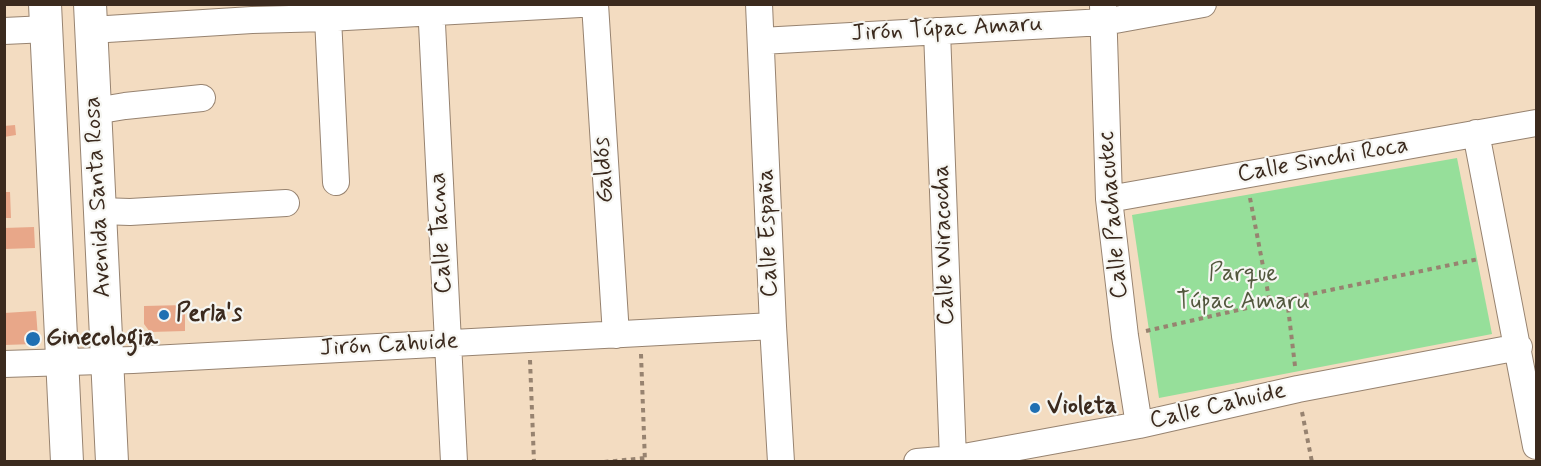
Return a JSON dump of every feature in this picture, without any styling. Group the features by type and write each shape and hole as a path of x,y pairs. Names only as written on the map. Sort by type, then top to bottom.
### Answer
{"main road":[{"name":"Avenida Santa Rosa","path":"46,17 67,462"},
{"name":"Avenida Santa Rosa","path":"90,17 112,462"}],"street":[{"path":"90,17 328,18 432,9 580,4"},
{"name":"Galdós","path":"595,4 628,334"},
{"name":"Calle España","path":"759,4 781,462"},
{"name":"Jirón Túpac Amaru","path":"761,41 937,31 1203,4"},
{"name":"Calle Tacna","path":"432,9 454,462"},
{"name":"Calle Pachacutec","path":"1104,13 1109,199 1125,336 1139,425"},
{"path":"4,31 46,17"},
{"path":"328,18 336,182"},
{"name":"Calle Wiracocha","path":"937,31 953,459"},
{"path":"95,111 202,98"},
{"name":"Calle Sinchi Roca","path":"1109,199 1536,123"},
{"path":"1476,133 1519,347 1536,446"},
{"path":"100,211 130,212 286,203"},
{"name":"Jirón Cahuide","path":"4,364 107,361 773,326"},
{"name":"Calle Cahuide","path":"917,462 953,459 1139,425 1298,389 1519,347"}],"path":[{"path":"1246,175 1270,303"},
{"path":"1125,336 1287,299 1500,255"},
{"path":"1287,299 1298,389 1312,462"},
{"path":"604,462 645,460 628,334"},
{"path":"529,339 534,462"}],"green space":[{"name":"Parque Túpac Amaru","path":"1457,158 1492,334 1159,398 1132,215"}],"building":[{"path":"15,125 16,135 4,137 4,126"},
{"path":"4,192 10,192 11,218 4,218"},
{"path":"34,227 35,248 4,249 4,228"},
{"name":"Perla's","path":"185,305 185,331 150,332 144,324 144,306"},
{"path":"36,311 38,338 34,344 4,345 4,313"}],"place":[{"name":"Perla's","path":"164,315"},
{"name":"Ginecologia","path":"33,339"},
{"name":"Violeta","path":"1035,408"}]}
